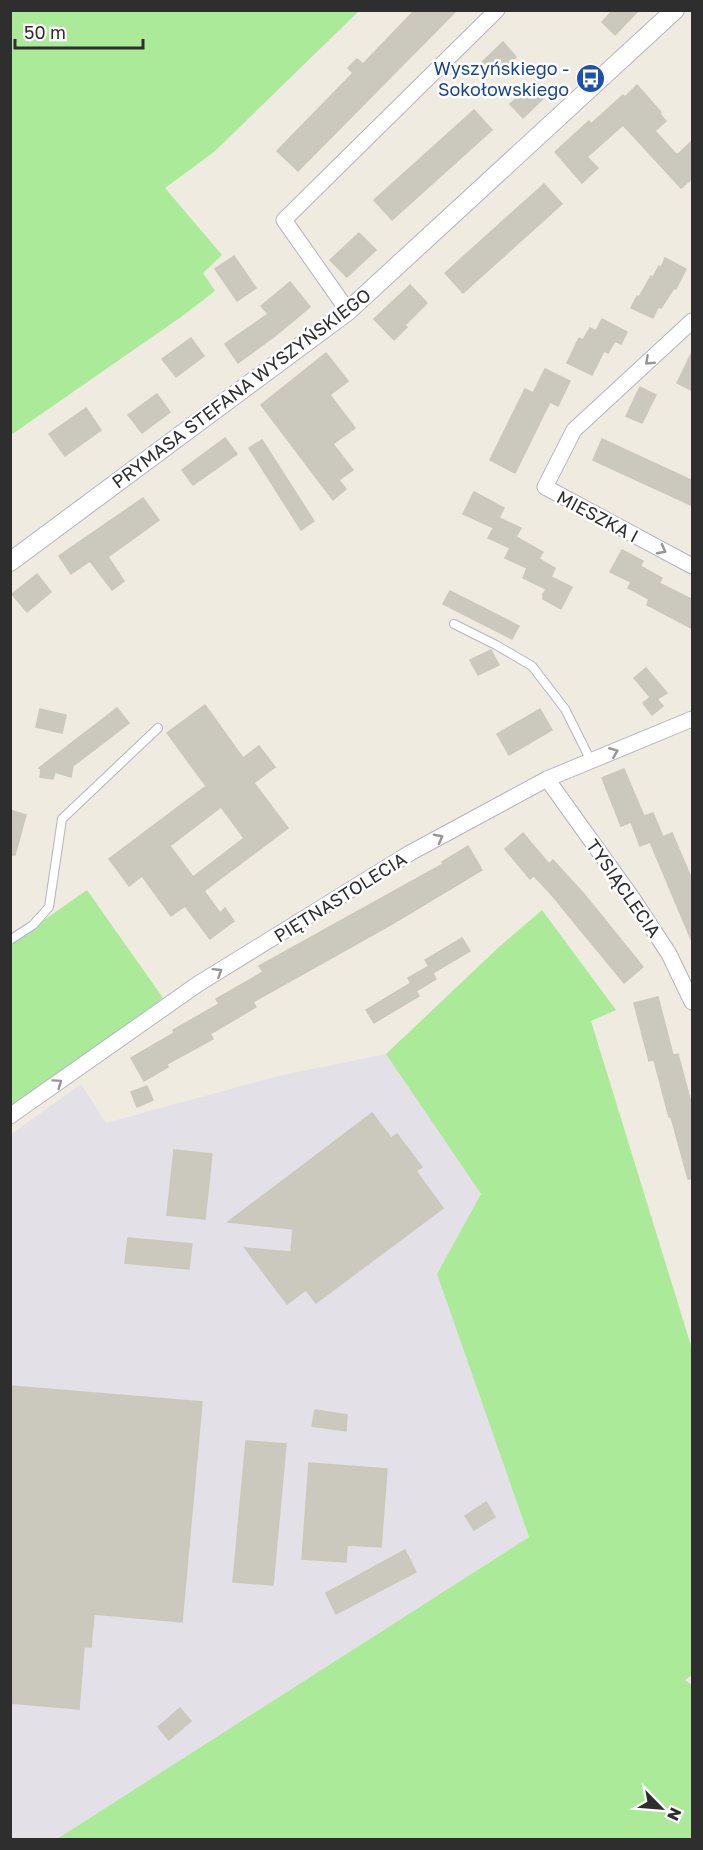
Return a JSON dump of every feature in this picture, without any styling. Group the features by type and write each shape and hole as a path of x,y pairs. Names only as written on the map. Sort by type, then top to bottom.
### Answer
{"street":[{"path":"348,311 284,220 497,10"},
{"name":"PRYMASA STEFANA WYSZYŃSKIEGO","path":"10,562 348,311 675,10"},
{"name":"MIESZKA I","path":"693,321 574,430 545,487 693,566"},
{"name":"PIĘTNASTOLECIA","path":"10,1116 198,984 410,853 547,780 693,719"},
{"name":"TYSIĄCLECIA","path":"547,780 663,944 693,1002"}],"lane":[{"path":"454,624 532,666 565,709 591,761"},
{"path":"10,940 33,925 49,907 62,819 158,728"}],"shaded area":[{"path":"386,1054 481,1194 437,1274 529,1537 57,1839 11,1839 10,1135 81,1084 106,1123 282,1075"}],"green space":[{"path":"11,10 359,11 214,152 165,188 222,255 203,273 215,291 11,435"},
{"path":"87,890 163,998 11,1107 10,944"},
{"path":"542,910 616,1010 591,1021 692,1349 692,1675 685,1680 692,1685 692,1839 57,1839 529,1537 437,1274 481,1194 386,1054 499,947"}],"building":[{"path":"415,10 457,10 298,171 277,151 353,73 348,68 357,59 363,64"},
{"path":"613,10 639,10 615,35 602,22"},
{"path":"503,42 516,57 495,76 482,62"},
{"path":"535,81 548,94 523,118 510,104"},
{"path":"637,85 661,112 660,114 666,121 655,131 677,155 693,140 693,178 681,188 623,125 587,157 598,168 582,183 555,152 589,121 591,124"},
{"path":"474,110 492,130 392,220 374,200"},
{"path":"544,184 562,204 463,293 445,273"},
{"path":"359,233 376,250 347,277 330,260"},
{"path":"234,256 256,288 237,301 215,269"},
{"path":"665,258 686,269 676,289 674,288 661,308 658,307 653,318 631,308 651,276 653,277 659,266 661,268"},
{"path":"290,282 310,307 238,363 225,344 268,314 261,306"},
{"path":"410,285 427,303 394,340 374,319"},
{"path":"602,319 627,332 621,344 615,341 608,353 604,351 592,375 567,363 579,338 583,340 590,328 596,331"},
{"path":"191,338 204,356 176,377 162,359"},
{"path":"693,350 693,391 677,383"},
{"path":"326,353 348,381 330,395 355,428 333,444 353,470 339,480 346,489 333,500 261,405"},
{"path":"545,369 570,381 558,406 550,402 515,473 490,460 525,389 533,393"},
{"path":"640,387 656,395 642,423 626,416"},
{"path":"157,394 170,412 142,433 128,415"},
{"path":"86,408 101,430 65,456 49,434"},
{"path":"225,438 237,454 193,485 182,470"},
{"path":"602,439 693,481 693,506 593,460"},
{"path":"262,440 314,521 301,530 249,448"},
{"path":"474,492 504,508 494,528 463,514"},
{"path":"143,498 159,520 108,557 124,581 112,590 90,561 71,574 59,556"},
{"path":"499,518 521,528 516,537 543,552 539,559 555,568 551,577 572,587 561,609 543,599 546,589 523,578 527,568 505,558 510,548 488,538"},
{"path":"622,550 643,561 640,566 662,578 659,583 693,600 693,629 647,605 649,599 628,588 631,582 610,572"},
{"path":"37,574 51,592 27,612 12,594"},
{"path":"450,591 519,626 512,639 443,604"},
{"path":"491,650 499,665 478,675 470,660"},
{"path":"646,668 667,693 657,699 663,706 652,715 643,703 650,697 634,678"},
{"path":"205,705 243,758 259,746 275,767 254,783 288,828 204,891 220,913 225,908 234,921 210,939 185,906 171,916 142,876 129,886 109,859 206,786 167,733","holes":["221,807 244,838 193,877 170,846"]},
{"path":"117,708 129,723 73,766 71,777 55,772 53,779 40,777 41,769 39,768"},
{"path":"40,709 66,715 62,733 36,727"},
{"path":"540,709 552,730 509,755 497,734"},
{"path":"624,769 644,816 653,813 663,837 672,833 693,882 693,944 650,842 640,846 631,822 621,826 602,778"},
{"path":"10,810 26,815 15,855 10,855"},
{"path":"523,833 549,864 553,860 584,894 643,967 624,983 550,893 534,876 530,879 505,849"},
{"path":"468,846 482,870 392,924 253,1002 256,1007 210,1034 213,1039 167,1064 168,1067 144,1081 131,1058 174,1033 173,1030 219,1004 216,999 263,972 259,966 443,864 442,862"},
{"path":"462,938 470,951 433,973 425,960"},
{"path":"429,966 436,979 416,991 419,996 374,1023 366,1010 411,983 408,978"},
{"path":"658,997 673,1055 678,1054 693,1110 693,1179 688,1179 654,1060 649,1061 634,1003"},
{"path":"147,1086 153,1100 137,1107 131,1092"},
{"path":"372,1113 391,1138 397,1134 422,1167 416,1171 443,1208 316,1303 306,1290 287,1304 245,1248 291,1252 293,1229 228,1222"},
{"path":"174,1150 212,1154 205,1219 167,1215"},
{"path":"128,1238 192,1244 189,1269 125,1263"},
{"path":"10,1386 202,1402 182,1622 94,1614 91,1647 84,1647 79,1709 10,1703"},
{"path":"315,1410 347,1415 346,1431 312,1426"},
{"path":"246,1441 286,1444 273,1585 233,1582"},
{"path":"309,1463 387,1469 381,1547 347,1545 346,1562 302,1559"},
{"path":"486,1502 495,1517 474,1530 465,1516"},
{"path":"405,1550 416,1572 336,1614 326,1593"},
{"path":"180,1708 191,1721 169,1740 158,1727"}],"place":[{"name":"Wyszyńskiego - Sokołowskiego","path":"590,78"}]}
